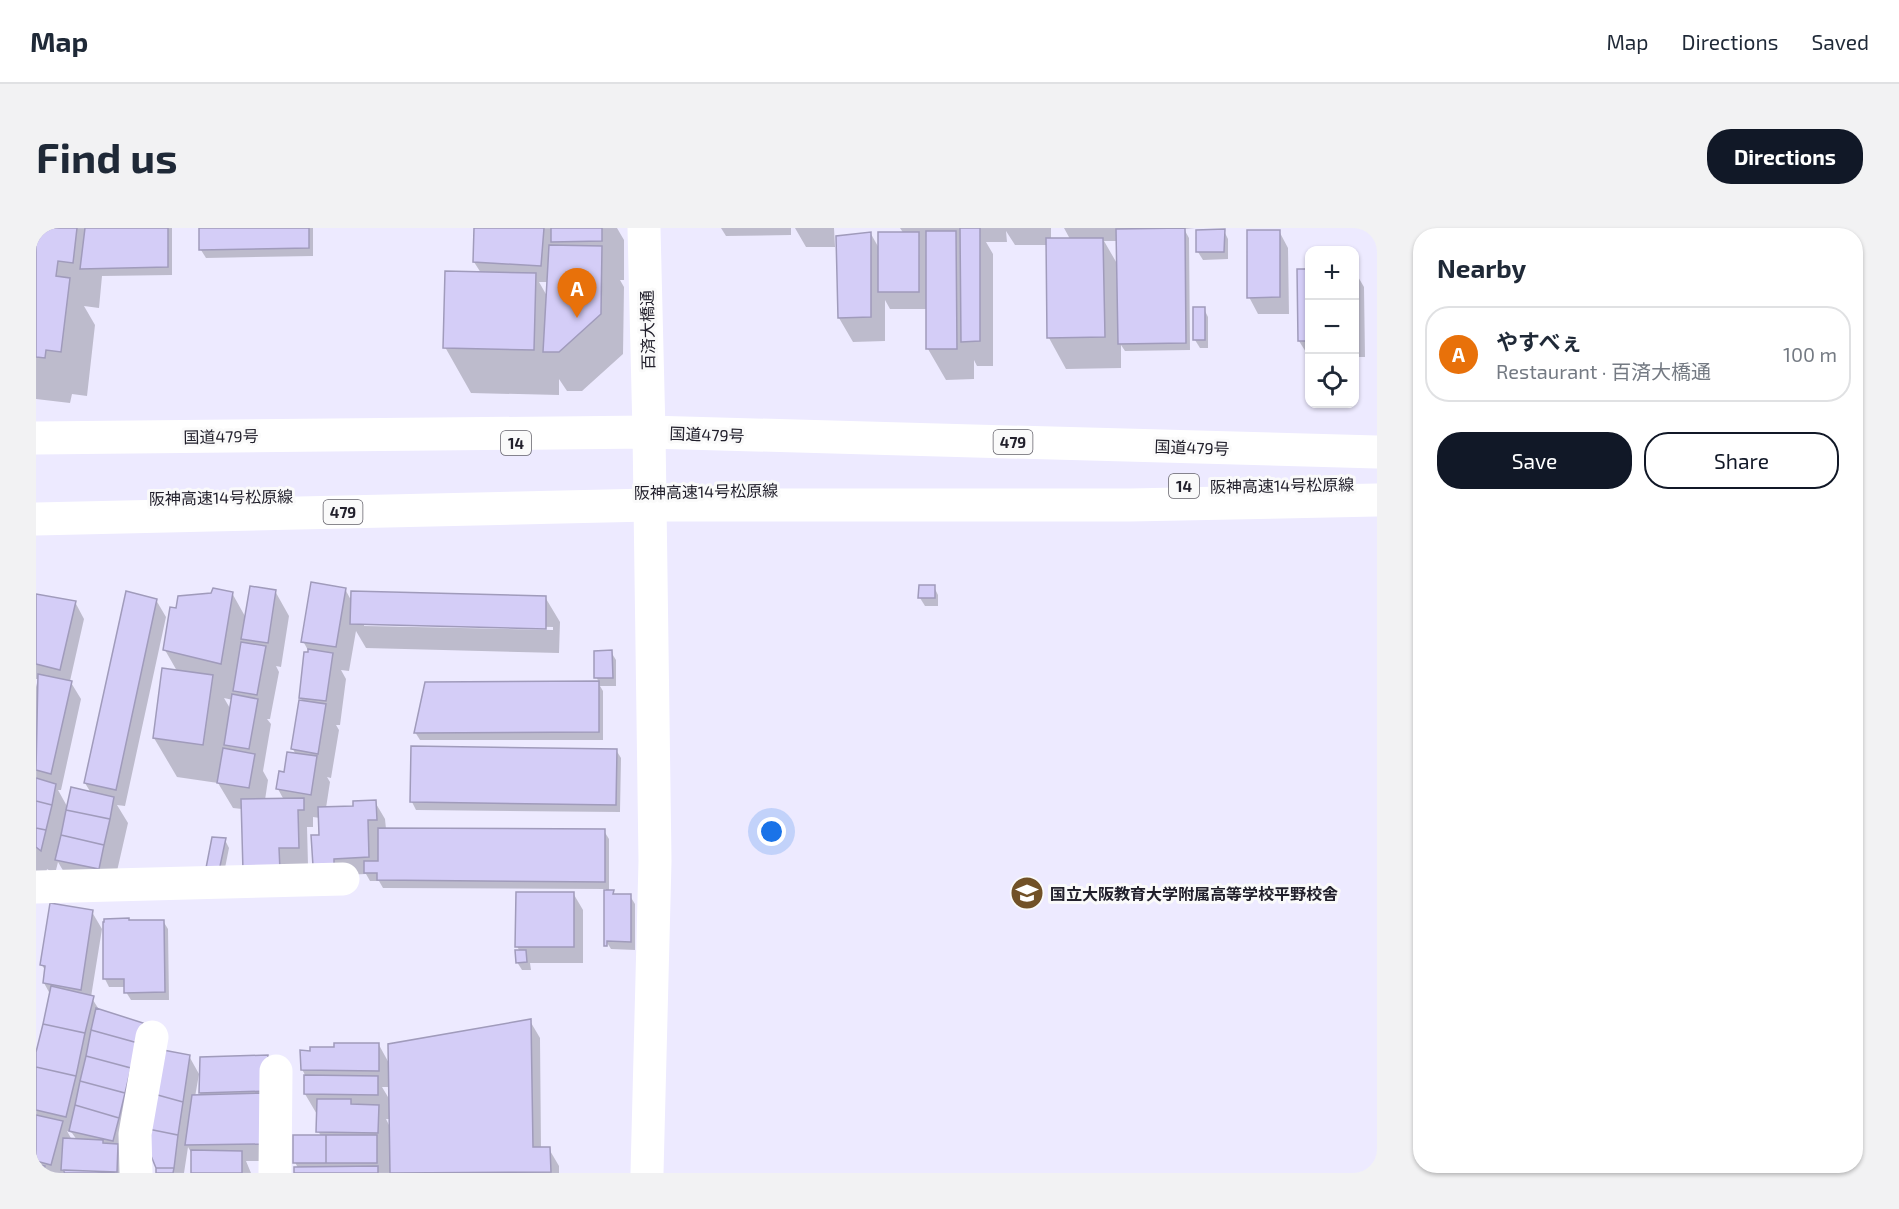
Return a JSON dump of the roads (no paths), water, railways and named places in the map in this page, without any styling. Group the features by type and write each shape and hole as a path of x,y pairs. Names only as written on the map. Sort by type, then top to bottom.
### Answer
{"main road":[{"name":"百済大橋通","path":"645,228 655,861 647,1173"},
{"name":"国道479号","path":"36,438 650,432 1377,452"},
{"name":"14","path":"36,446 430,444 1377,433"},
{"name":"阪神高速14号松原線","path":"36,500 1377,484"},
{"name":"479","path":"36,519 650,505 1130,505 1377,500"},
{"path":"36,888 343,879"},
{"path":"136,1173 135,1134 152,1037"},
{"path":"275,1173 276,1071"}],"place":[{"name":"やすべぇ","path":"577,318"},
{"name":"国立大阪教育大学附属高等学校平野校舎","path":"1027,893"}]}
